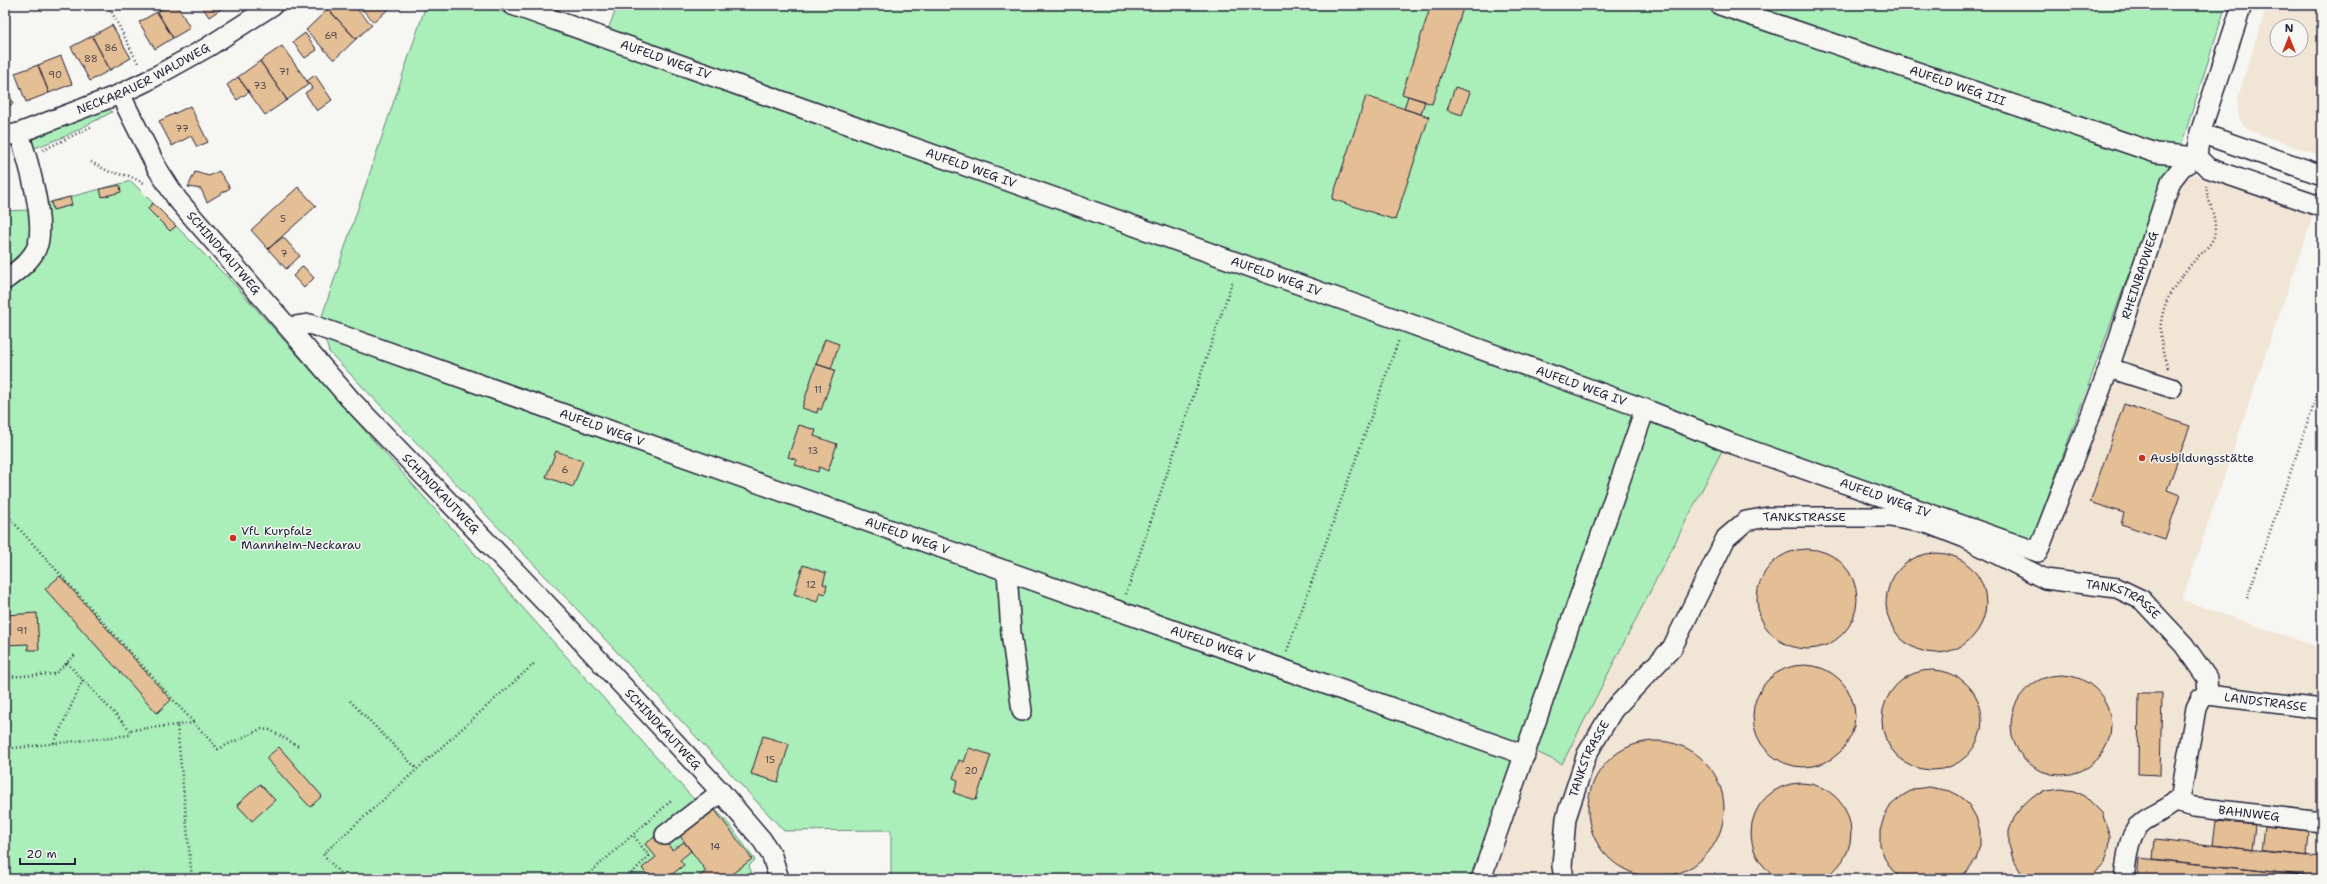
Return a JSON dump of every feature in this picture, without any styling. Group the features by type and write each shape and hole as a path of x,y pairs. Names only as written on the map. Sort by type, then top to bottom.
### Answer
{"street":[{"name":"NECKARAUER WALDWEG","path":"12,135 120,94 147,81 208,47 273,5"},
{"name":"AUFELD WEG IV","path":"512,5 1405,322 1645,409 1741,447 2038,552"},
{"name":"AUFELD WEG III","path":"1720,5 2156,153 2203,163 2322,207"},
{"path":"2203,163 2200,133 2242,5"},
{"name":"SCHINDKAUTWEG","path":"120,94 168,187 350,399 559,617 721,792 762,840 778,874"},
{"path":"2200,133 2322,175"},
{"path":"5,280 26,262 38,246 40,231 33,181 12,135"},
{"name":"RHEINBADWEG","path":"2038,552 2108,368 2171,181 2182,167 2203,163"},
{"name":"AUFELD WEG V","path":"289,327 310,324 1525,755"},
{"path":"2108,368 2172,388"},
{"path":"1481,879 1645,409"},
{"name":"TANKSTRASSE","path":"1564,879 1562,866 1566,818 1587,754 1613,710 1672,648 1726,538 1746,521 1768,516 1890,517 1929,524 1965,538 2045,579 2117,588 2142,600 2184,645 2207,678 2208,695"},
{"path":"1007,571 1011,633 1022,712"},
{"path":"2124,879 2131,839 2142,822 2176,802 2181,794 2196,708 2202,698 2208,695"},
{"name":"LANDSTRASSE","path":"2208,695 2322,709"},
{"path":"665,835 721,792"},
{"name":"BAHNWEG","path":"2176,802 2194,807 2322,822"}],"path":[{"path":"108,5 147,81"},
{"path":"91,162 110,172 154,185 168,187"},
{"path":"2172,388 2174,383 2160,347 2160,325 2175,285 2214,237 2214,213 2206,191 2203,163"},
{"path":"1120,611 1239,263"},
{"path":"1280,668 1405,322"},
{"path":"2247,598 2322,380"},
{"path":"5,515 6,514 218,749 261,729 270,730 298,746"},
{"path":"5,677 55,674 76,654"},
{"path":"66,662 130,730"},
{"path":"345,879 323,854 536,662"},
{"path":"54,743 83,680"},
{"path":"350,701 417,769"},
{"path":"130,730 194,723"},
{"path":"177,725 192,879"},
{"path":"5,749 130,735 130,730"},
{"path":"583,879 671,801"},
{"path":"632,879 629,876 649,856 633,835"}],"shaded area":[{"path":"2267,5 2322,5 2322,156 2253,132 2242,123 2238,114 2238,97"},
{"path":"2194,174 2313,215 2182,600 2315,646 2322,626 2322,879 1489,879 1534,751 1562,763 1724,446 2041,559 2109,380 2122,372 2127,360 2125,355 2125,347 2178,183"}],"green space":[{"path":"426,5 484,5 600,48 618,5 2226,5 2181,146 2163,179 2032,541 1731,433 1562,764 1522,745 1474,879 891,879 891,830 784,831 573,605 329,352 320,322"},
{"path":"108,108 112,112 66,136 32,149 30,144 33,137"},
{"name":"VfL Kurpfalz Mannheim-Neckarau","path":"131,181 153,203 148,209 170,231 176,226 233,283 689,794 695,800 712,807 720,815 755,860 749,866 754,879 5,879 5,211 29,210 43,204"}],"building":[{"path":"170,5 177,5 190,28 173,38 157,12"},
{"path":"201,5 227,5 209,17"},
{"path":"332,5 353,5 372,25 356,39 328,9"},
{"path":"358,5 393,5 374,22"},
{"path":"1431,5 1454,5 1463,8 1432,104 1402,94"},
{"path":"328,9 356,39 334,60 306,30"},
{"path":"157,12 173,38 155,49 139,22"},
{"path":"112,25 131,58 110,70 92,36"},
{"path":"305,33 317,50 305,58 293,42"},
{"path":"92,36 110,70 90,81 71,47"},
{"path":"282,46 309,84 287,100 260,61"},
{"path":"61,56 72,84 49,93 38,65"},
{"path":"260,61 287,100 265,115 238,77"},
{"path":"38,65 49,93 26,102 15,73"},
{"path":"315,75 332,100 317,111 305,93 312,88 307,81"},
{"path":"238,77 249,92 237,100 227,85"},
{"path":"5,81 13,104 5,107"},
{"path":"1455,87 1470,92 1462,115 1447,110"},
{"path":"1366,96 1429,117 1395,220 1332,199"},
{"path":"1408,96 1425,101 1421,114 1404,109"},
{"path":"190,106 208,142 197,147 191,136 172,146 159,121"},
{"path":"219,171 230,188 207,202 201,189 188,187 195,172 209,176"},
{"path":"120,185 121,192 102,197 100,189"},
{"path":"298,187 316,206 268,249 251,230"},
{"path":"70,197 72,205 53,210 51,202"},
{"path":"153,203 176,226 170,231 148,209"},
{"path":"283,237 300,256 286,269 268,249"},
{"path":"303,266 314,278 304,288 293,276"},
{"path":"825,339 839,344 831,369 816,364"},
{"path":"816,364 835,370 821,410 818,408 817,413 802,408"},
{"name":"Ausbildungsstätte","path":"2124,404 2190,426 2167,490 2180,495 2165,539 2121,524 2124,513 2090,502"},
{"path":"799,425 816,430 814,436 837,444 828,471 819,467 818,472 795,465 797,460 788,457"},
{"path":"556,451 583,461 573,487 546,477"},
{"path":"1807,549 1817,550 1835,557 1849,571 1856,589 1856,609 1849,627 1835,641 1817,648 1807,649 1797,648 1779,641 1765,627 1758,609 1757,599 1758,589 1765,571 1779,557 1797,550"},
{"path":"1936,553 1946,554 1964,561 1978,575 1985,593 1985,613 1978,631 1964,645 1946,652 1936,653 1926,652 1908,645 1894,631 1887,613 1886,603 1887,593 1894,575 1908,561 1926,554"},
{"path":"803,565 826,573 823,584 827,585 825,594 820,592 817,602 794,594"},
{"path":"60,576 171,700 157,713 45,589"},
{"path":"37,613 39,650 28,650 28,644 5,645 5,615"},
{"path":"1804,665 1823,669 1840,680 1851,697 1855,716 1851,735 1840,752 1823,763 1804,767 1785,763 1768,752 1757,735 1753,716 1757,697 1768,680 1785,669"},
{"path":"1932,670 1942,671 1960,678 1974,692 1981,710 1981,730 1974,748 1960,762 1942,769 1932,770 1922,769 1904,762 1890,748 1883,730 1882,720 1883,710 1890,692 1904,678 1922,671"},
{"path":"2061,675 2071,676 2089,683 2103,697 2110,715 2110,735 2103,753 2089,767 2071,774 2061,775 2051,774 2033,767 2019,753 2012,735 2011,725 2012,715 2019,697 2033,683 2051,676"},
{"path":"2139,693 2162,693 2160,775 2138,774"},
{"path":"763,736 789,744 778,782 751,774"},
{"path":"1649,741 1663,741 1682,746 1704,761 1719,783 1723,796 1723,822 1719,835 1704,857 1682,872 1663,877 1649,877 1630,872 1608,857 1593,835 1588,816 1588,802 1593,783 1608,761 1630,746"},
{"path":"279,747 322,796 310,807 266,758"},
{"path":"969,748 991,755 976,800 954,793 958,780 953,778 959,760 964,762"},
{"path":"1801,783 1820,787 1836,798 1847,814 1851,833 1847,852 1836,868 1820,879 1801,883 1782,879 1766,868 1755,852 1751,833 1755,814 1766,798 1782,787"},
{"path":"260,784 275,800 252,821 237,805"},
{"path":"1929,787 1950,791 1960,796 1969,805 1976,817 1980,831 1980,845 1976,859 1968,870 1958,879 1902,879 1892,870 1885,859 1880,845 1880,831 1884,817 1891,805 1914,789"},
{"path":"2060,789 2074,791 2085,796 2102,813 2110,836 2109,848 2105,862 2090,879 2028,879 2020,871 2013,859 2009,845 2009,831 2014,817 2022,806 2033,796 2046,791"},
{"path":"715,810 752,859 725,879 696,879 706,871 680,836"},
{"path":"2216,821 2255,825 2252,850 2213,845"},
{"path":"2264,826 2309,831 2307,856 2261,851"},
{"path":"660,833 672,850 684,842 691,851 680,860 684,865 666,879 650,879 642,868 656,857 645,844"},
{"path":"2155,839 2320,857 2318,877 2153,859"},
{"path":"2139,858 2322,877 2322,879 2137,879"}],"place":[{"name":"Ausbildungsstätte","path":"2142,458"},
{"name":"VfL Kurpfalz Mannheim-Neckarau","path":"233,538"}]}
